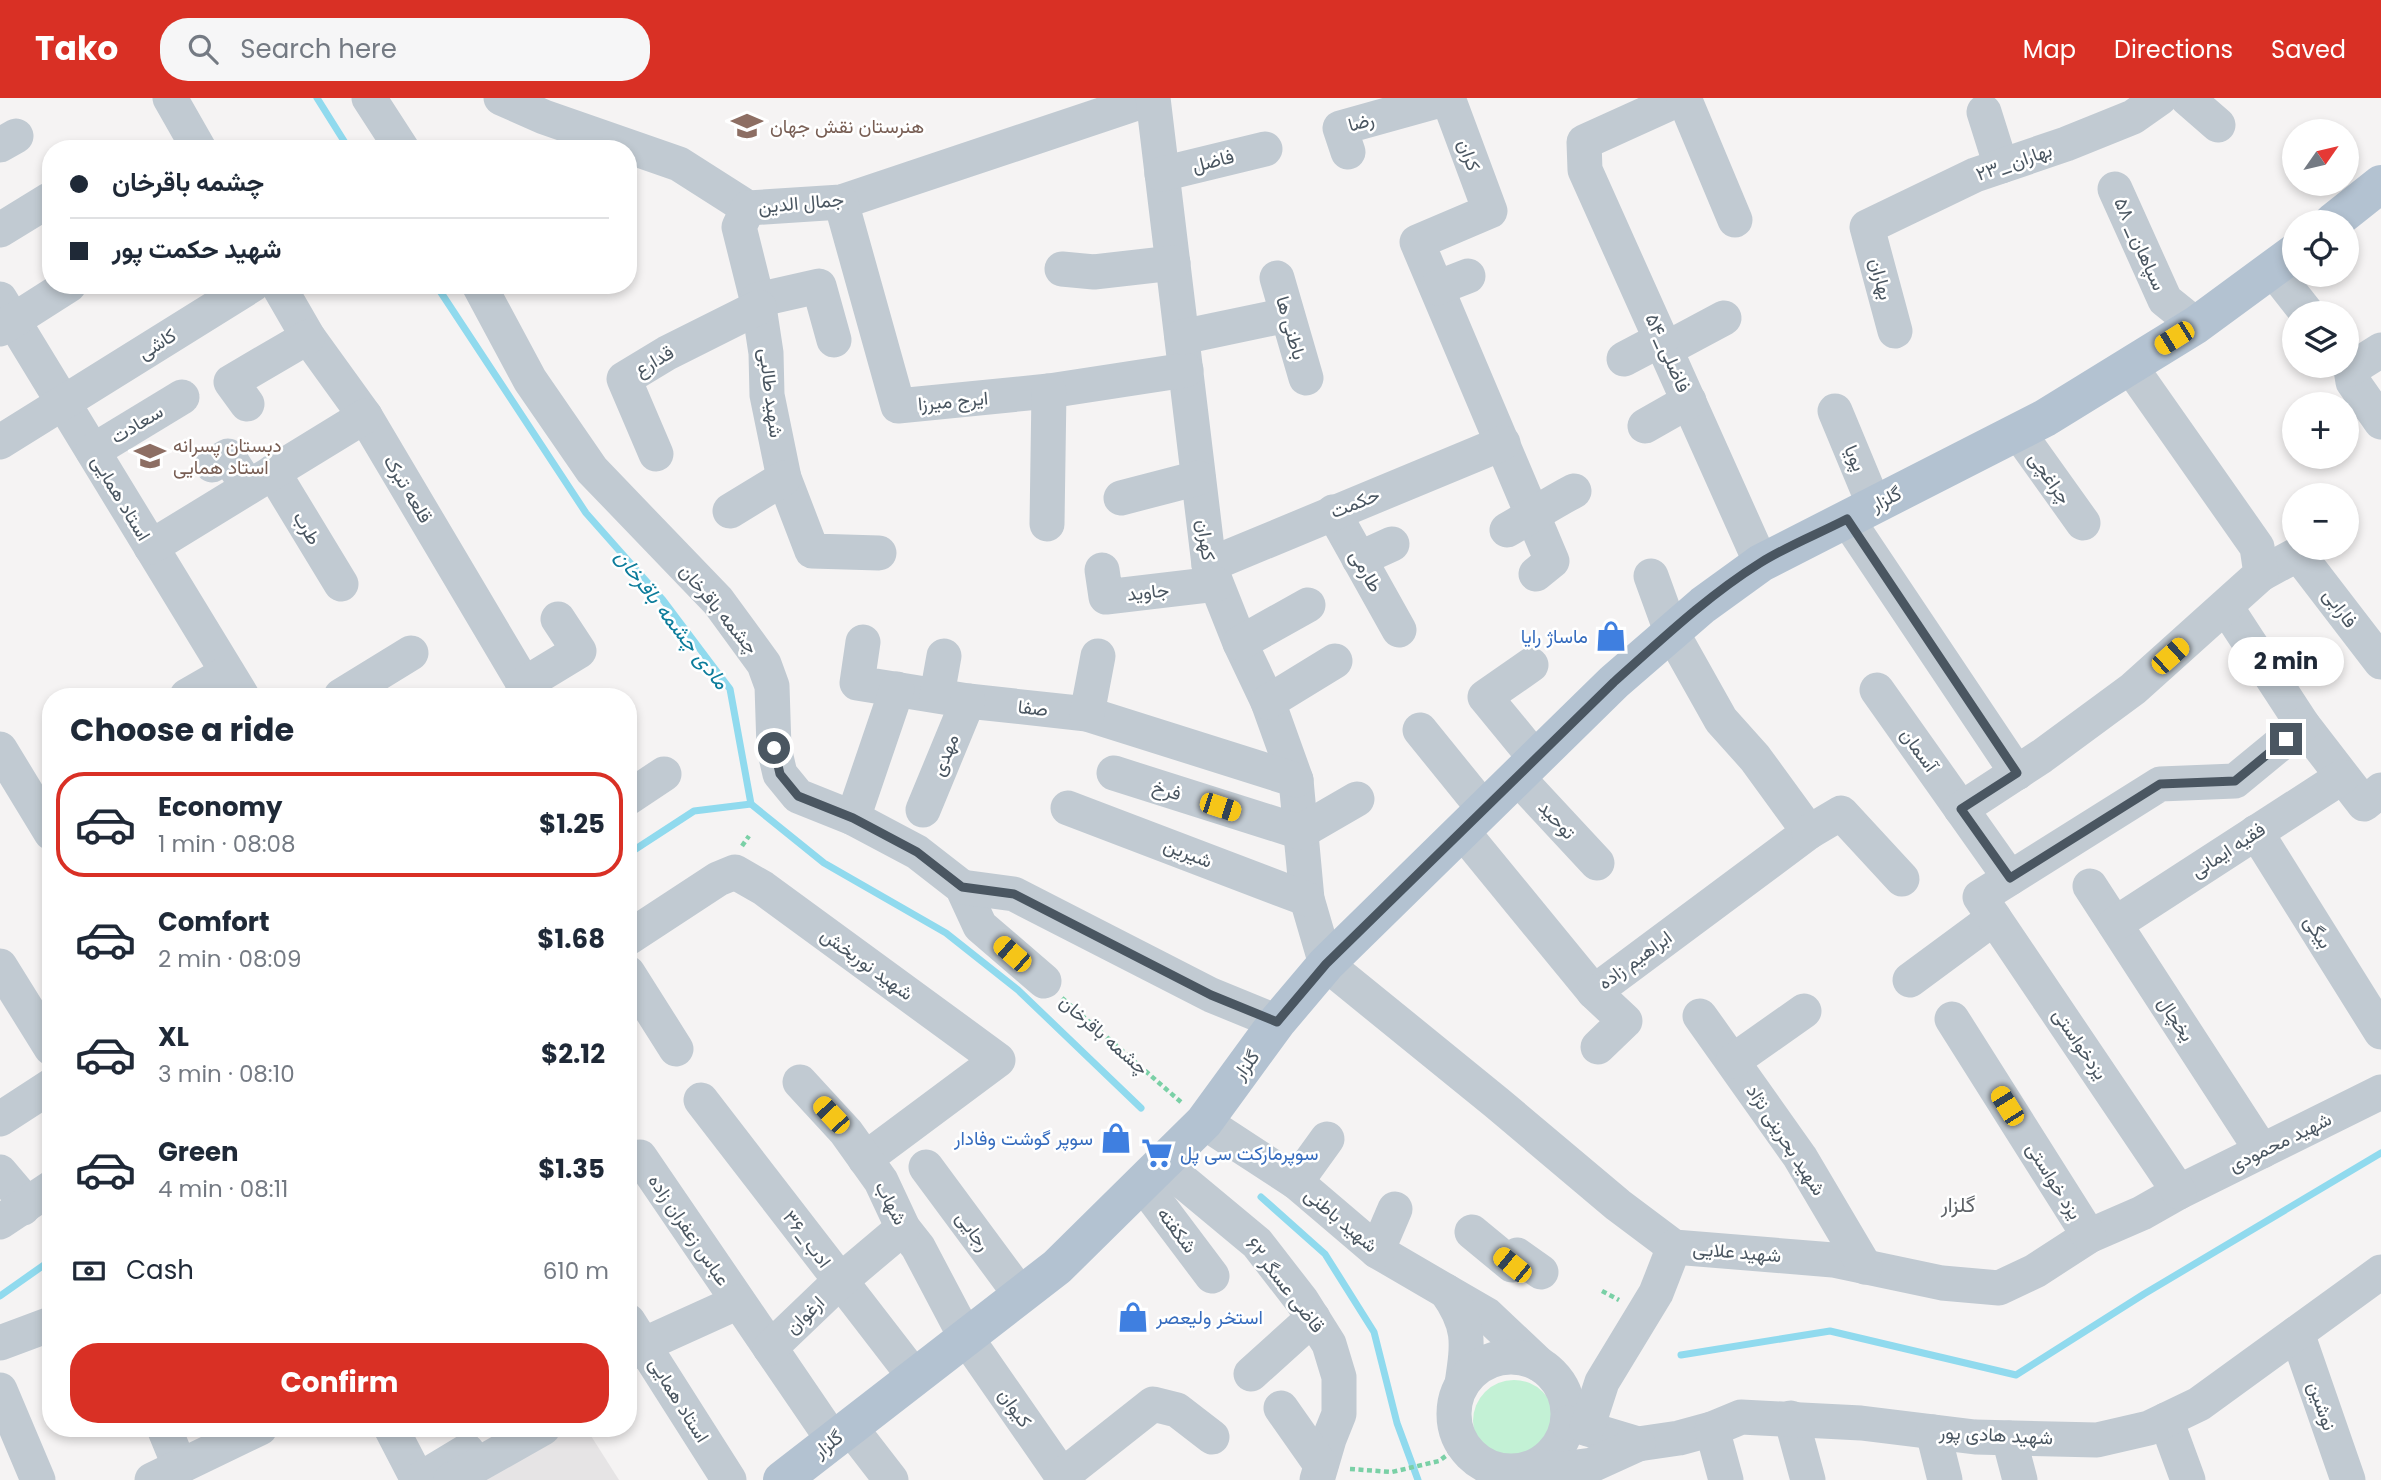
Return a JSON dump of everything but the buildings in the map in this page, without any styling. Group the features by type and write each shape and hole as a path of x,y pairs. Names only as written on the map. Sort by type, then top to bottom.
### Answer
{"main road":[{"path":"2348,210 2381,184"},
{"name":"گلزار","path":"782,1480 1057,1267 1204,1122 1277,1022 1326,964 1614,682 1671,631 1761,563 2045,418 2196,325 2282,262"}],"street":[{"path":"170,98 194,140"},
{"path":"369,98 396,140"},
{"name":"جمال الدین","path":"502,98 544,117 612,140"},
{"name":"کهران","path":"1153,98 1212,575 1268,702 1296,780 1307,898 1326,964"},
{"name":"جمال الدین","path":"637,149 679,163 748,208 841,202 1153,98"},
{"name":"رضا","path":"1348,152 1340,128 1448,98"},
{"name":"کران","path":"1448,98 1490,211 1417,242 1452,282 1503,443"},
{"path":"1683,98 1735,220"},
{"name":"۵۴_فاضلی","path":"1683,98 1584,142 1585,170 1761,563"},
{"name":"۲۳_بهاران","path":"1867,228 1975,175 2066,144 2133,117 2160,98"},
{"path":"2187,98 2218,125"},
{"path":"1984,112 2001,166"},
{"name":"فاضل","path":"1162,174 1265,149"},
{"name":"۵۸ _سپاهان","path":"2115,189 2165,300 2196,325"},
{"name":"ایرج میرزا","path":"841,202 898,406 1049,391 1184,354 1287,315"},
{"path":"0,230 42,204"},
{"name":"شهید طالبی","path":"748,208 738,226 758,303 766,353 767,396 784,478 811,551 879,553"},
{"name":"بهاران","path":"1867,228 1895,331"},
{"path":"1084,281 1173,263"},
{"name":"باطنی ها","path":"1277,278 1306,378"},
{"path":"758,303 818,286 834,340"},
{"path":"4,316 50,294"},
{"name":"کاشی","path":"0,442 238,294"},
{"name":"قلعه تبرک","path":"283,294 308,337 365,416 525,688"},
{"name":"چشمه باقرخان","path":"484,294 530,380 592,470 718,601 764,664 772,686 774,748 780,774 798,796 853,818 917,852 962,887 980,926 1044,981"},
{"name":"قدارع","path":"656,454 624,379 758,303"},
{"name":"استاد همایی","path":"4,316 93,451 234,685"},
{"path":"1623,359 1724,318"},
{"path":"247,404 231,382 308,337"},
{"path":"2359,362 2381,350"},
{"path":"1961,809 2042,757 2133,689 2261,574 2257,547 2130,366"},
{"path":"2352,378 2381,422"},
{"path":"1047,524 1049,391"},
{"name":"سعادت","path":"93,451 182,397"},
{"path":"1645,426 1689,401"},
{"name":"پویا","path":"1835,411 1861,512 2017,773"},
{"path":"151,547 365,416"},
{"name":"چراغچی","path":"2018,432 2082,523"},
{"path":"1503,443 1520,523 1552,561 1536,574"},
{"name":"حکمت","path":"1212,575 1333,512 1503,443"},
{"name":"طرب","path":"212,465 228,456 260,480 341,584"},
{"path":"730,511 784,478"},
{"path":"1121,498 1198,478"},
{"path":"1520,523 1544,506 1574,491"},
{"name":"طارمی","path":"1333,512 1399,630"},
{"path":"1359,559 1392,544"},
{"name":"فارابی","path":"2261,574 2298,554 2381,662"},
{"name":"جاوید","path":"1102,570 1106,597 1212,575"},
{"path":"1651,576 1671,631 1721,720 1755,758 1809,832"},
{"path":"1240,643 1308,605"},
{"path":"2225,607 2303,725 2364,804 2381,790"},
{"path":"531,688 579,652 558,619"},
{"name":"صفا","path":"863,642 857,683 1087,715 1296,780"},
{"path":"354,688 411,653"},
{"name":"مهدی","path":"923,810 952,698 944,656"},
{"path":"1087,715 1098,656"},
{"path":"1268,702 1335,661"},
{"name":"توحید","path":"1531,665 1485,697 1526,768 1597,863"},
{"path":"853,818 897,689"},
{"name":"آسمان","path":"1877,691 2010,878"},
{"path":"1910,980 1987,908 2010,878 2160,784 2235,781 2303,725"},
{"name":"ابراهیم زاده","path":"1420,730 1473,820 1594,992 1809,832 1841,813 1902,879"},
{"path":"0,749 38,784"},
{"name":"فرخ","path":"1114,773 1300,832"},
{"path":"637,792 664,774"},
{"name":"فقیه ایمانی","path":"2115,924 2342,777"},
{"path":"1300,832 1357,799"},
{"name":"شیرین","path":"1068,808 1307,898"},
{"name":"بیگی","path":"2256,832 2381,1031"},
{"name":"شهید نوربخش","path":"637,932 718,879 735,872 763,888 998,1060 865,1158"},
{"name":"یخچال","path":"2090,886 2262,1151"},
{"path":"962,887 1014,894 1211,995 1277,1022"},
{"name":"یزدخواستی","path":"1987,908 2179,1192"},
{"name":"شهید علایی","path":"1326,964 1618,1205 1674,1247 1833,1261 1942,1283 1999,1288 2035,1271 2089,1236 2142,1213 2179,1192"},
{"path":"0,966 42,1034"},
{"path":"637,987 677,1049"},
{"path":"1594,992 1625,1021 1598,1047"},
{"path":"1733,1061 1804,1011"},
{"name":"شهید بحرینی نژاد","path":"1700,1016 1800,1157 1865,1267"},
{"name":"یزد خواستی","path":"1952,1019 2089,1236"},
{"name":"شهاب","path":"800,1082 846,1132 881,1181 903,1228 918,1247 965,1336"},
{"path":"0,1119 42,1092"},
{"name":"شهید محمودی","path":"2179,1192 2381,1092"},
{"name":"۳۶_ادب","path":"701,1100 914,1376"},
{"name":"شهید باطنی","path":"1204,1122 1296,1182 1377,1251 1487,1315 1539,1364"},
{"path":"1296,1182 1327,1139"},
{"name":"عباس زعفران زاده","path":"640,1157 770,1348 841,1433 891,1480"},
{"name":"رجایی","path":"926,1167 1020,1294"},
{"path":"0,1172 25,1206"},
{"name":"شکفته","path":"1152,1174 1212,1276"},
{"name":"قاضی عسگر ۶۲","path":"1152,1174 1257,1243 1329,1344 1339,1377 1339,1414 1319,1472"},
{"path":"1377,1251 1395,1209"},
{"name":"ارغوان","path":"770,1348 839,1282 903,1228"},
{"path":"1541,1272 1517,1255 1512,1265 1485,1242 1455,1296 1467,1348 1454,1414 1455,1430 1465,1461 1501,1471 1562,1469 1592,1465 1638,1444"},
{"path":"1531,1472 1551,1457 1577,1425 1656,1293 1674,1247"},
{"name":"شهید هادی پور","path":"1577,1425 1638,1444 1679,1438 1741,1417 1861,1423 1975,1437 2096,1440 2149,1429 2199,1404 2381,1272"},
{"name":"عباس زعفران زاده","path":"637,1339 738,1302"},
{"path":"1251,1374 1313,1318"},
{"path":"0,1343 42,1327"},
{"name":"نوشین","path":"2297,1333 2348,1480"},
{"name":"کیوان","path":"965,1336 1063,1478"},
{"name":"استاد همایی","path":"637,1346 729,1480"},
{"path":"1462,1384 1474,1370 1488,1361 1505,1357 1522,1358 1539,1364 1552,1374 1563,1389 1577,1425"},
{"path":"0,1390 38,1480"},
{"path":"1063,1478 1153,1404 1177,1410 1212,1437"},
{"path":"1281,1408 1319,1472"},
{"path":"1791,1418 1808,1480"},
{"path":"2166,1420 2188,1480"},
{"path":"1712,1429 1726,1480"},
{"path":"1933,1432 1945,1480"},
{"path":"168,1437 184,1472 244,1437"},
{"path":"396,1437 419,1480 491,1437"},
{"path":"451,1480 527,1437"},
{"path":"2009,1438 2020,1480"}],"path":[{"name":"چشمه باقرخان","path":"1044,981 1204,1122"},
{"path":"1319,1472 1392,1472 1465,1461"}],"shaded area":[{"path":"543,1437 592,1437 619,1480 462,1480"}],"green space":[{"path":"1514,1380 1530,1383 1543,1392 1552,1405 1555,1421 1552,1437 1543,1450 1530,1459 1514,1462 1498,1459 1485,1450 1476,1437 1473,1421 1476,1405 1485,1392 1498,1383"}],"waterway":[{"name":"مادی چشمه باقرخان","path":"317,98 343,140"},
{"name":"مادی چشمه باقرخان","path":"442,294 586,513 663,600 730,689 751,804 824,863 946,933 1018,990 1141,1108"},
{"path":"637,848 694,811 751,804"},
{"path":"1681,1355 1830,1331 2016,1375 2144,1294 2381,1153"},
{"path":"1261,1197 1325,1254 1374,1332 1397,1423 1418,1480"},
{"path":"0,1296 42,1266"}],"place":[{"name":"هنرستان نقش جهان","path":"747,126"},
{"name":"دبستان پسرانه استاد همایی","path":"150,456"},
{"name":"ماساژ رایا","path":"1611,636"},
{"name":"سوپر گوشت وفادار","path":"1116,1138"},
{"name":"سوپرمارکت سی پل","path":"1157,1153"},
{"name":"استخر ولیعصر","path":"1133,1317"}],"district":[{"name":"گلزار","path":"1958,1204"}],"route":[{"path":"774,748 780,774 798,796 853,818 917,852 962,887 1014,894 1211,995 1277,1022 1326,964 1614,682 1671,631 1761,563 1847,519 2017,773 1961,809 2010,878 2160,784 2235,781 2286,739"}]}
